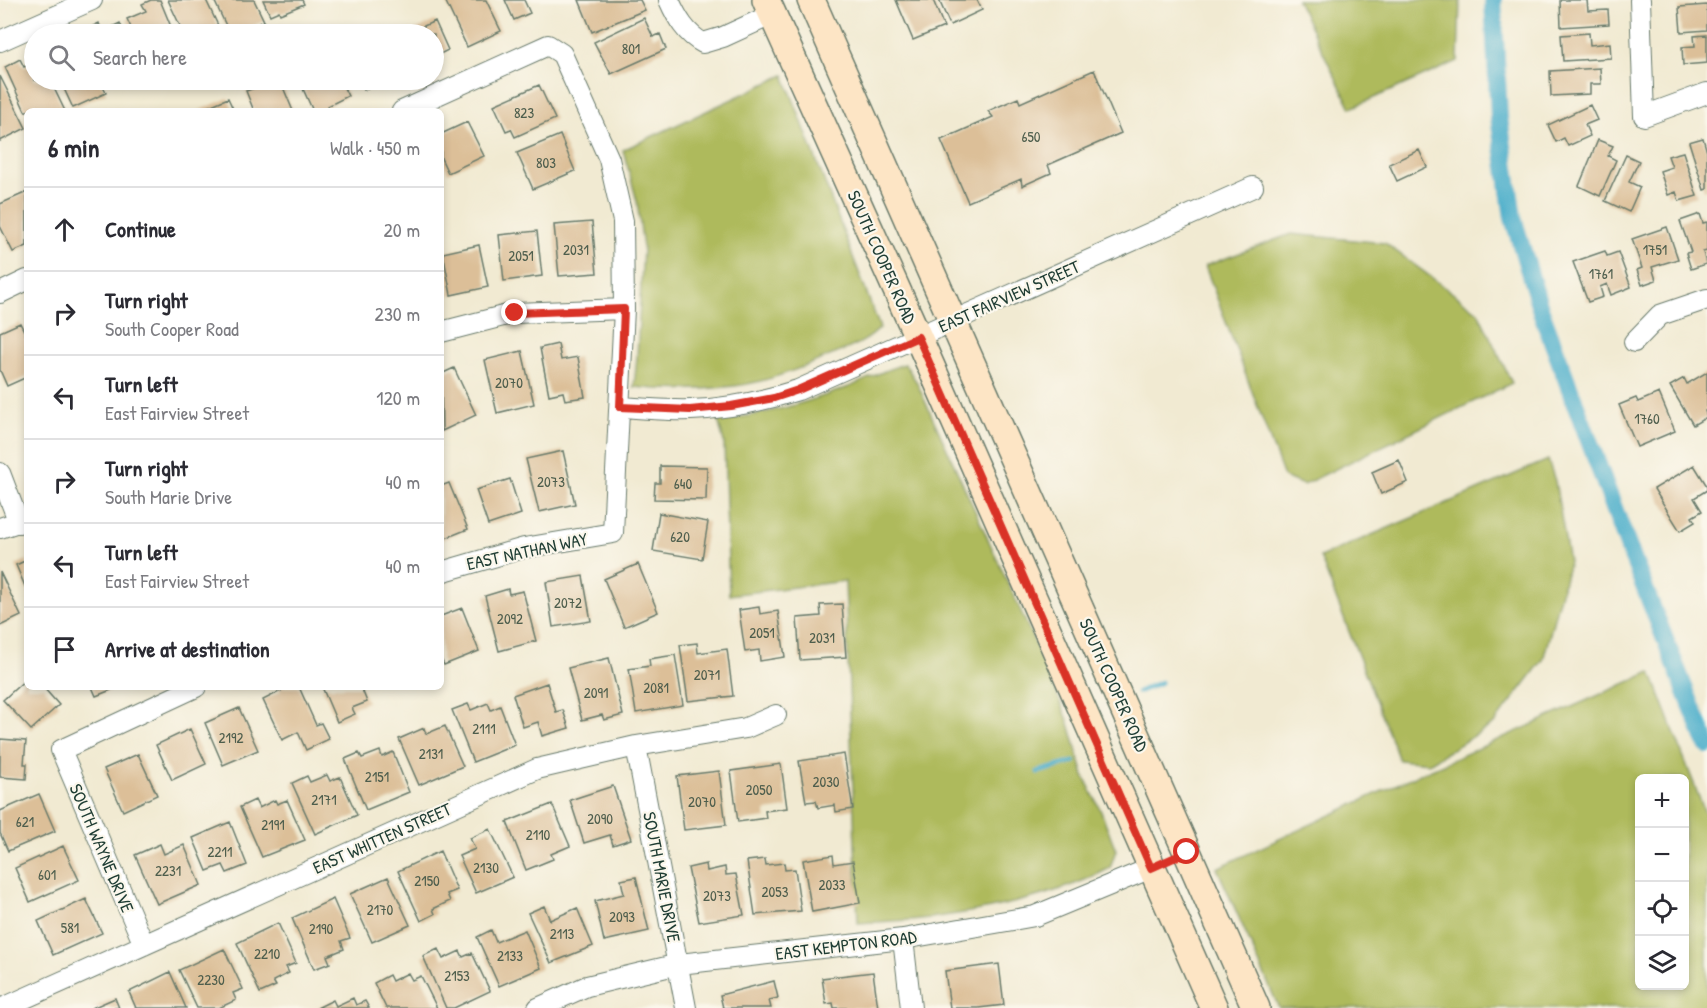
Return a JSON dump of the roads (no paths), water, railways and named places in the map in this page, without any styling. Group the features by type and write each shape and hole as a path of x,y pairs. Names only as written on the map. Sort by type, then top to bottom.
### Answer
{"main road":[{"name":"SOUTH COOPER ROAD","path":"811,0 1256,1008"},
{"name":"SOUTH COOPER ROAD","path":"769,7 918,337 1214,1008"},
{"path":"1151,868 1187,852"}],"street":[{"path":"38,24 92,0"},
{"path":"669,0 692,37 703,43 723,36 769,7"},
{"path":"1640,0 1644,116 1707,93"},
{"path":"0,41 24,30"},
{"path":"409,108 548,45 562,54 609,159 623,221 624,309 620,407"},
{"name":"EAST FAIRVIEW STREET","path":"620,407 690,410 731,406 774,398 798,390 1253,187"},
{"path":"0,292 24,281"},
{"path":"1634,342 1660,315 1707,299"},
{"path":"444,331 515,313 624,309"},
{"name":"EAST NATHAN WAY","path":"444,571 524,548 613,533 620,407"},
{"path":"0,473 23,521 0,528"},
{"name":"SOUTH WAYNE DRIVE","path":"144,945 61,750 189,690"},
{"name":"EAST WHITTEN STREET","path":"3,1008 537,769 636,746 746,728 776,715"},
{"name":"SOUTH MARIE DRIVE","path":"636,746 686,1008"},
{"name":"EAST KEMPTON ROAD","path":"538,1008 587,986 679,964 903,939 1035,916 1151,868"},
{"path":"903,939 911,1008"}],"waterway":[{"path":"1493,0 1499,117 1513,218 1541,311 1630,551 1707,745"},
{"path":"1138,692 1161,682"},
{"path":"1038,772 1074,762"}]}
